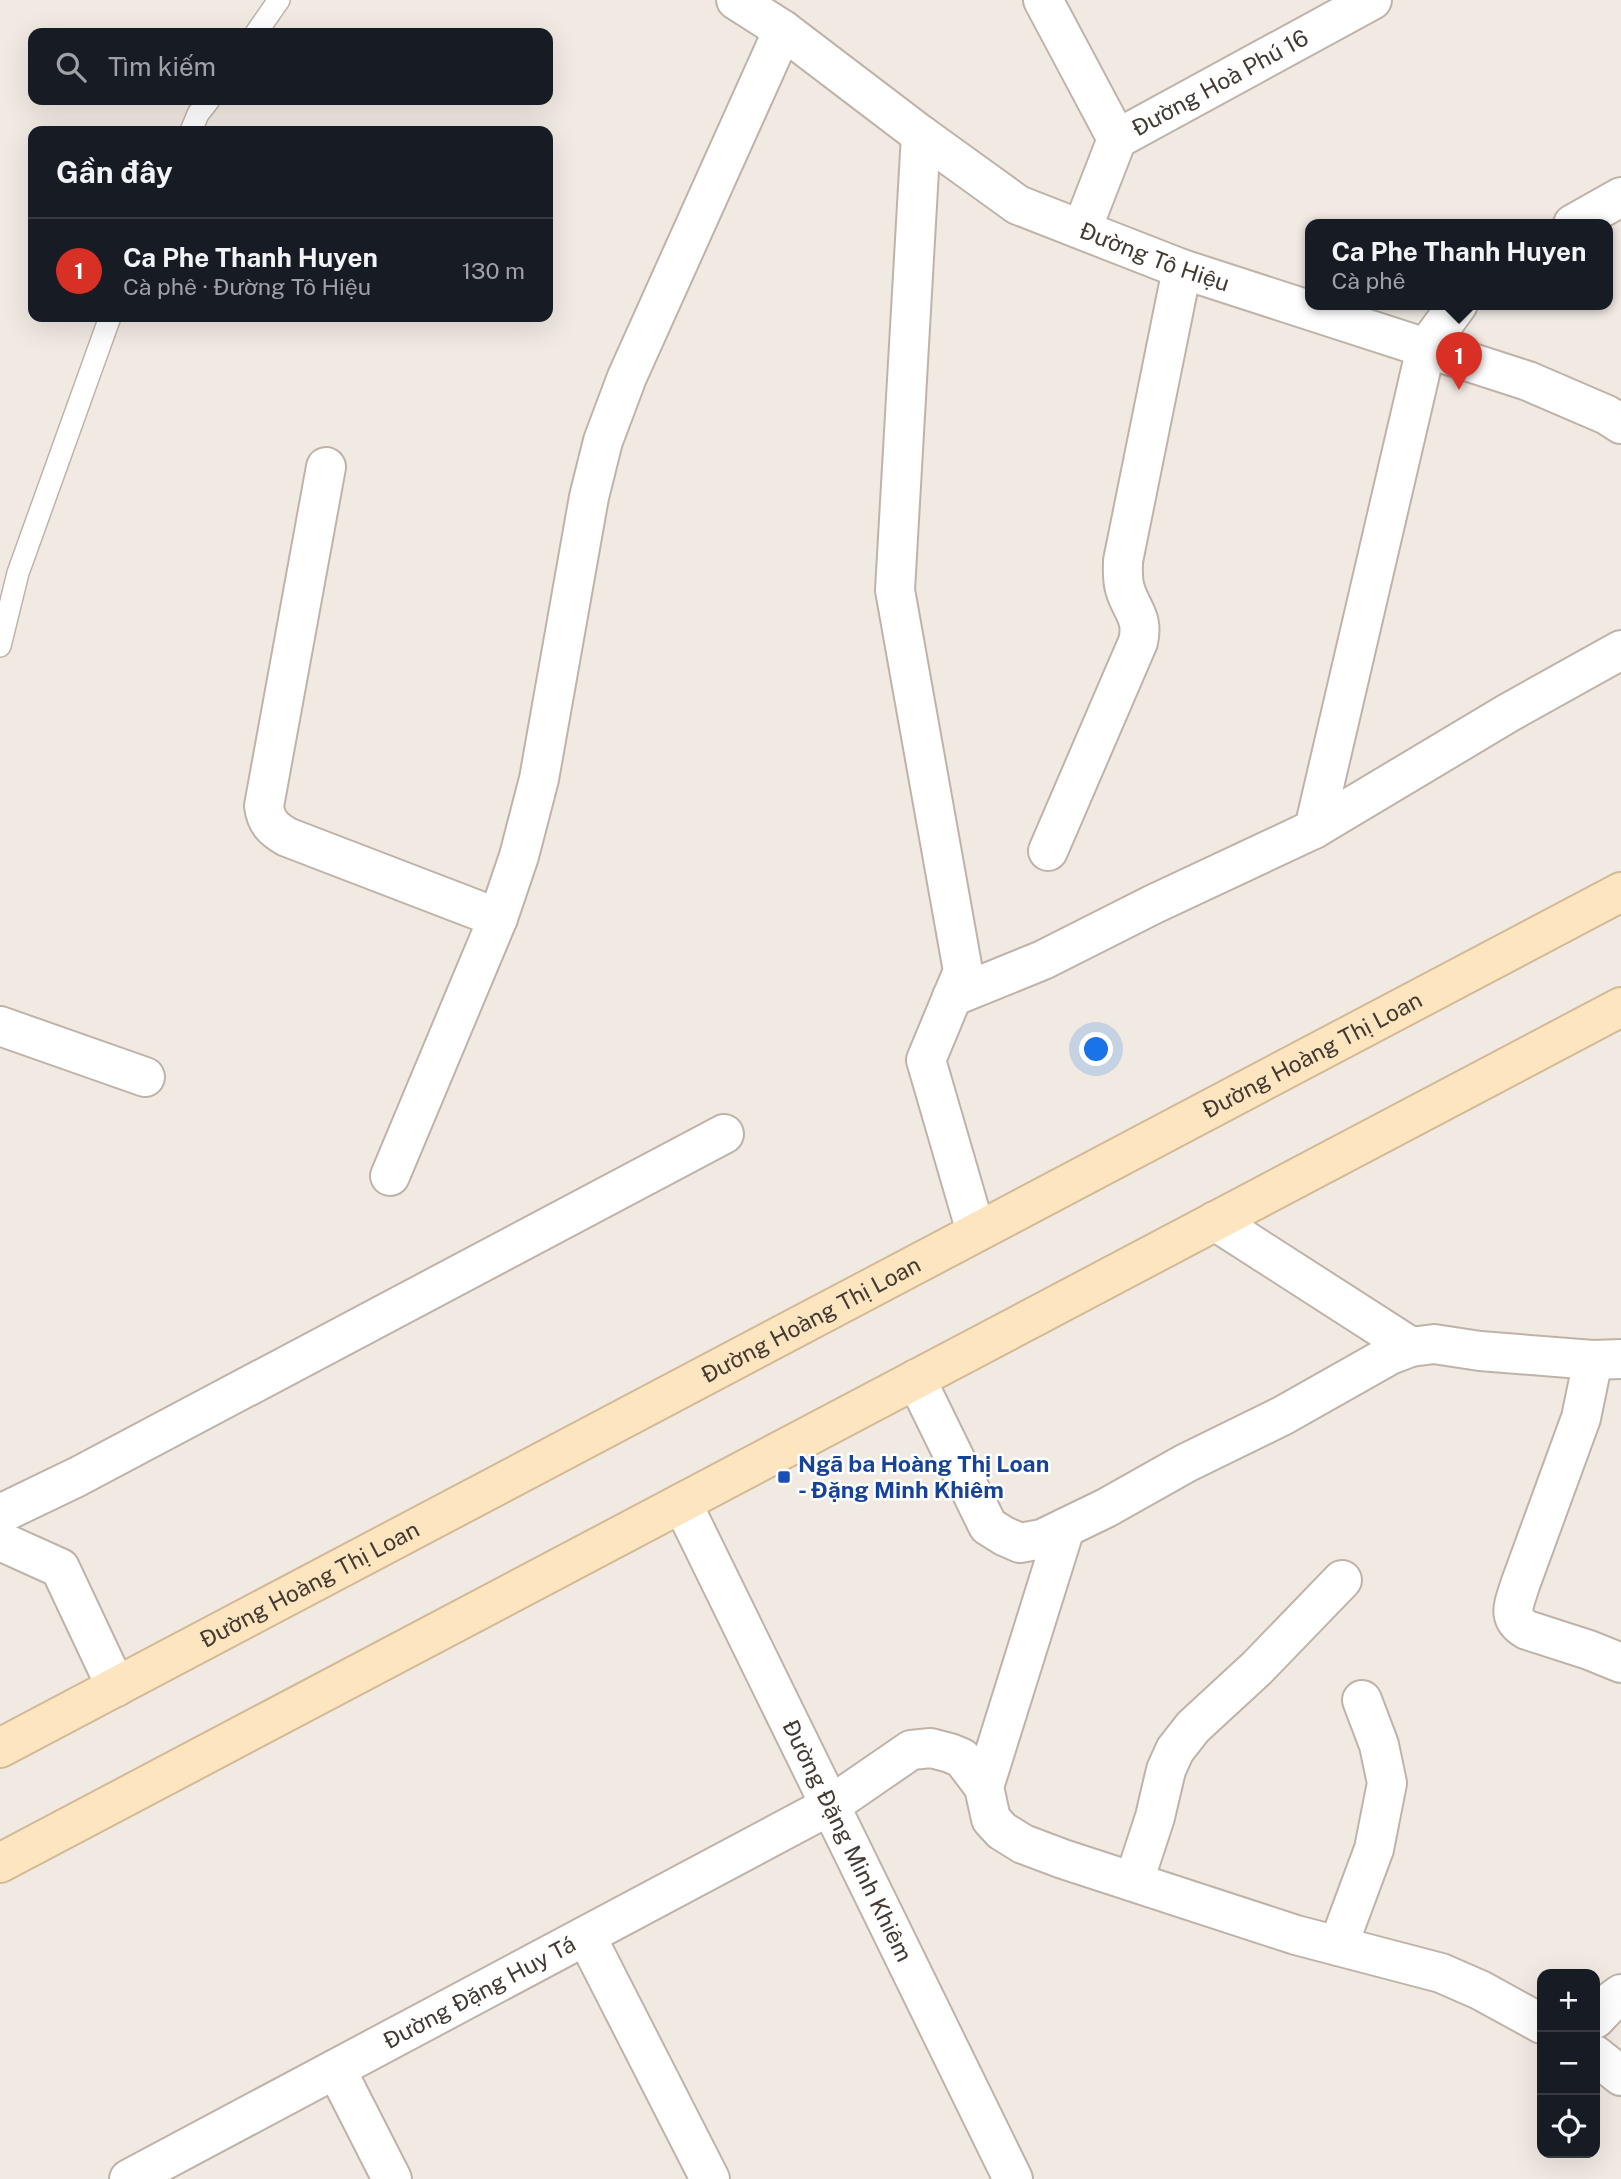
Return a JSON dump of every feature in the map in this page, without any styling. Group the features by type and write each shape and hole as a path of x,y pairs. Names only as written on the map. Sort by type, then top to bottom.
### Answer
{"main road":[{"name":"Đường Hoàng Thị Loan","path":"0,1748 1621,891"},
{"path":"0,1863 1621,1007"}],"street":[{"name":"Đường Tô Hiệu","path":"736,0 783,30 1018,205 1182,269 1305,309"},
{"path":"1043,0 1117,139"},
{"name":"Đường Hoà Phú 16","path":"1082,229 1117,139 1372,0"},
{"path":"390,1176 498,918 519,856 539,779 589,497 603,441 626,377 783,30"},
{"path":"921,135 895,590 962,971 926,1060 976,1232"},
{"path":"1582,219 1621,197"},
{"path":"1048,851 1141,631 1140,620 1126,591 1124,561 1182,269"},
{"name":"Đường Tô Hiệu","path":"1309,310 1528,381 1607,415 1621,424"},
{"path":"1314,829 1426,348 1454,310"},
{"path":"326,467 264,806 266,819 274,830 287,837 498,918"},
{"path":"952,997 1043,960 1154,904 1314,829 1508,713 1621,650"},
{"path":"0,1026 145,1077"},
{"path":"0,1514 77,1477 724,1134"},
{"path":"1215,1221 1411,1347"},
{"path":"916,1379 989,1526 1020,1543 1042,1539 1065,1528 1186,1463 1282,1416 1390,1355 1411,1347 1434,1344 1480,1351 1607,1359 1581,1418 1513,1608 1518,1625 1527,1630 1621,1663"},
{"name":"Đường Đặng Minh Khiêm","path":"682,1503 1013,2179"},
{"path":"1065,1528 984,1787 991,1819 1002,1831 1023,1844 1063,1859 1296,1935 1441,1973 1480,1990 1537,2021"},
{"path":"0,1541 60,1568 116,1687"},
{"path":"1134,1881 1155,1817 1166,1770 1175,1750 1194,1727 1257,1668 1342,1580"},
{"path":"1338,1946 1374,1849 1387,1783 1380,1745 1363,1700"},
{"name":"Đường Đặng Huy Tá","path":"129,2179 831,1805 911,1750 931,1748 962,1758 984,1787"},
{"path":"586,1936 710,2179"},
{"path":"1600,2014 1621,1994"},
{"path":"1600,2059 1621,2076"},
{"path":"336,2069 393,2179"}],"lane":[{"path":"259,28 279,0"},
{"path":"193,126 205,105"},
{"path":"0,646 18,573 108,322"}],"place":[{"name":"Ca Phe Thanh Huyen","path":"1459,390"},
{"name":"Ngã ba Hoàng Thị Loan - Đặng Minh Khiêm","path":"784,1477"}]}
